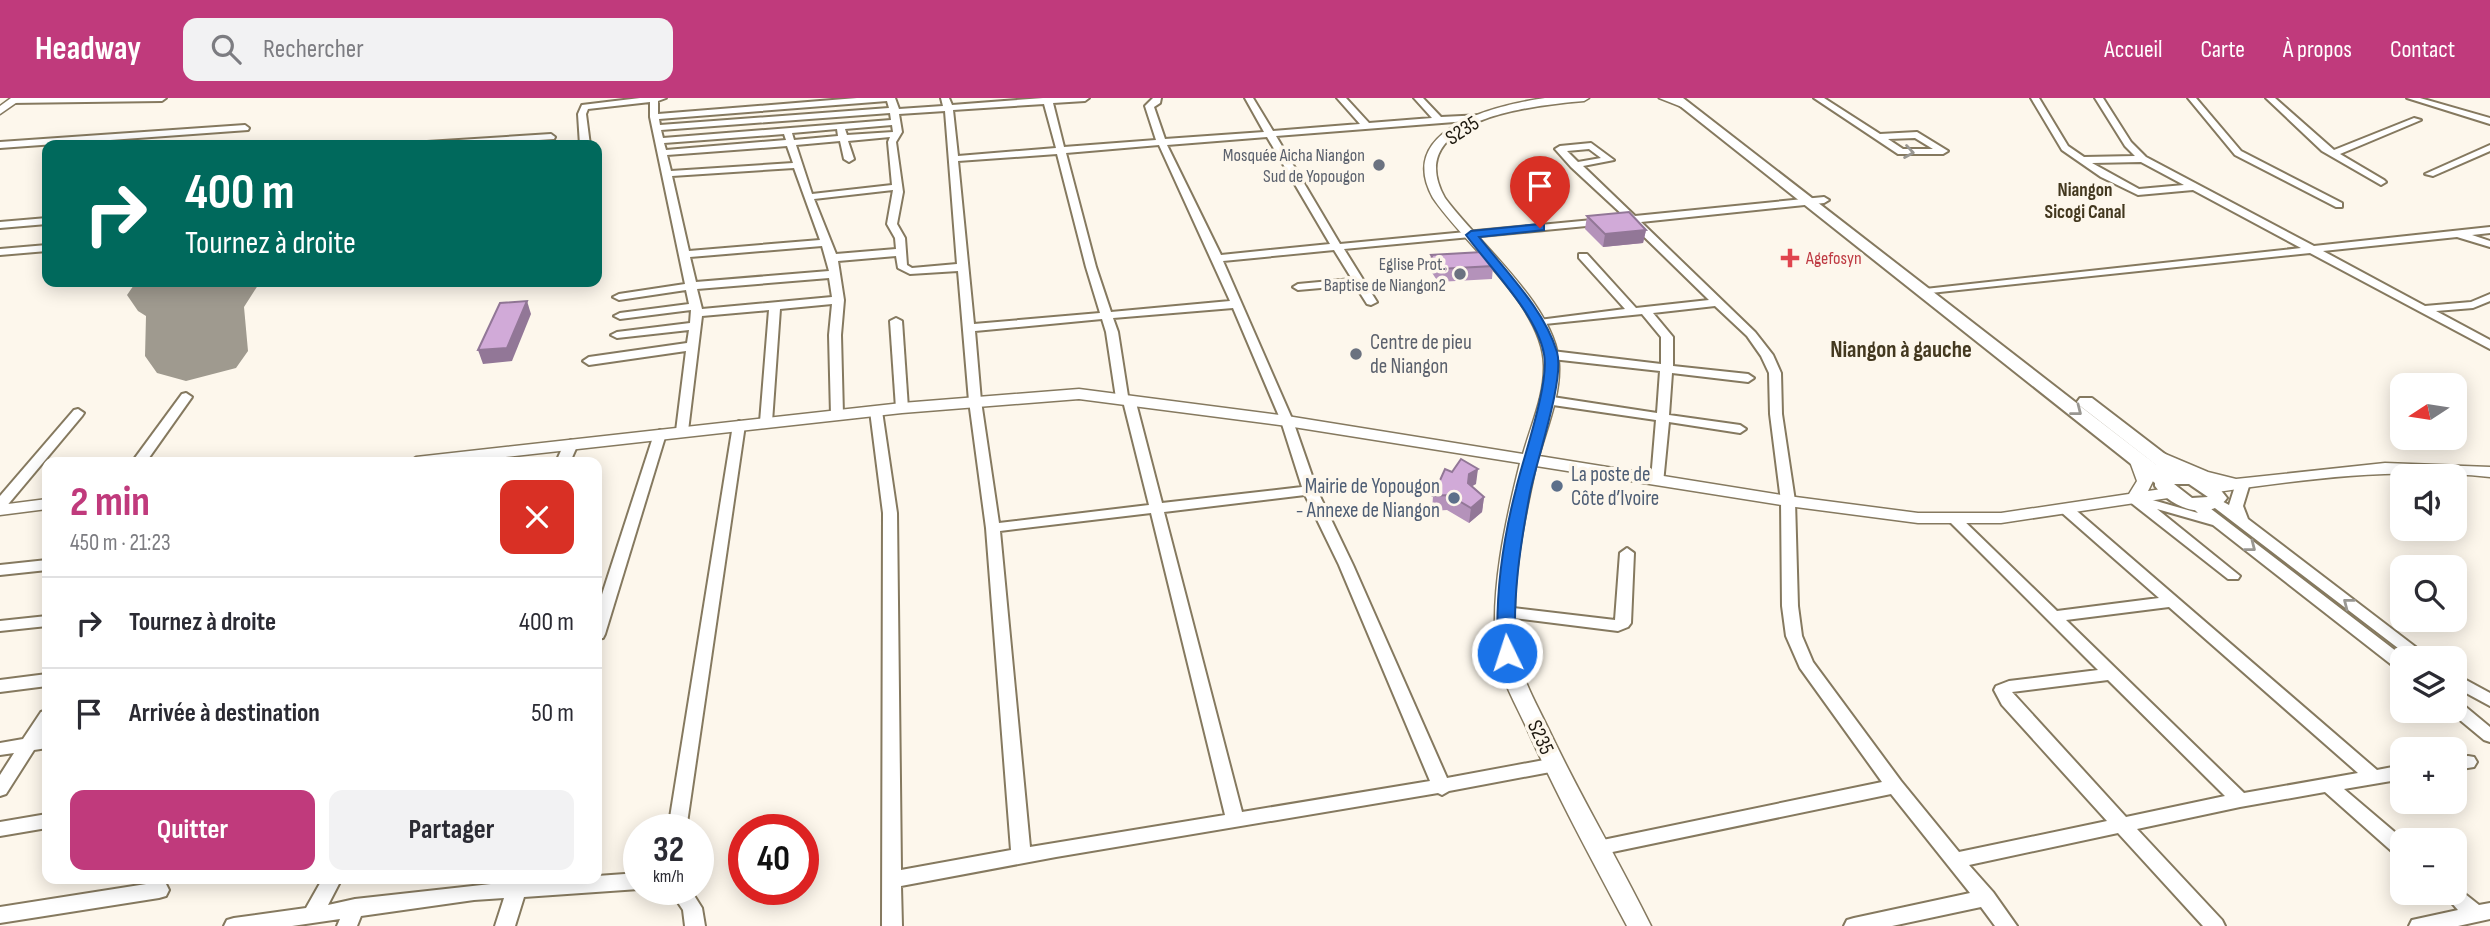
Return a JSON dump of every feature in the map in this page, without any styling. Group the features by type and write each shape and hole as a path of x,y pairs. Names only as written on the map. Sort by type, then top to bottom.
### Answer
{"main road":[{"path":"1690,101 1925,292 2137,459 2167,487 2207,498"},
{"path":"1816,201 1941,290 2156,455 2207,498"},
{"path":"2167,487 2185,478"}],"street":[{"path":"8,104 162,98"},
{"path":"585,140 582,114 585,107 662,98"},
{"path":"655,122 889,98 895,115 897,134 892,142 897,187 892,224 900,238 905,270 964,267"},
{"path":"660,141 839,126 947,104 1085,98"},
{"path":"1157,98 1157,102 1149,107 1161,141 1217,258 1287,421 1310,490 1352,577 1441,788"},
{"path":"1249,98 1371,302"},
{"path":"1342,98 1366,125"},
{"path":"1419,98 1438,119"},
{"name":"S235","path":"1584,98 1519,105 1480,117 1452,131 1439,143 1432,165 1435,191 1539,323 1552,355 1546,400 1530,458 1514,537 1505,612 1507,653 1514,675 1555,765 1639,926"},
{"path":"1664,98 1690,101"},
{"path":"1818,98 1905,154 1942,151 1917,135 1880,137"},
{"path":"2035,98 2062,144 2080,160 2138,192 2194,187"},
{"path":"2099,98 2128,144 2143,159 2490,345"},
{"path":"2192,98 2238,153 2339,205"},
{"path":"2270,98 2333,154 2381,182"},
{"path":"2411,98 2490,121"},
{"path":"654,99 655,122 696,309 694,346 682,431"},
{"path":"1048,99 1059,150 1116,349 1125,398 1156,508 1235,820"},
{"path":"831,102 849,159"},
{"path":"947,104 975,401 993,528 1021,853"},
{"path":"655,122 833,114 895,115"},
{"path":"954,159 1480,117"},
{"path":"2333,154 2417,120"},
{"path":"72,140 245,128"},
{"path":"787,130 808,197 832,258 835,274 838,300 835,335 837,415"},
{"path":"663,153 897,134"},
{"path":"527,140 551,137"},
{"path":"0,145 42,142"},
{"path":"2430,173 2490,148"},
{"path":"2080,160 2143,159"},
{"path":"667,174 798,165"},
{"path":"1574,165 1751,334 1772,362 1788,501 1790,606 1794,636 1806,664 1895,786 2007,926"},
{"path":"808,197 897,187"},
{"path":"1217,258 1816,201"},
{"path":"0,225 42,221"},
{"path":"1925,292 2490,230"},
{"path":"2457,233 2490,244"},
{"path":"686,254 825,243"},
{"path":"0,252 42,248"},
{"path":"832,258 901,252"},
{"path":"1583,256 1667,337 1668,369 1661,417 1658,480"},
{"path":"619,297 692,286 835,274"},
{"path":"1298,287 1359,282"},
{"path":"2423,309 2473,304 2490,297"},
{"path":"620,316 838,300"},
{"path":"1539,323 1717,302"},
{"path":"970,328 1236,304"},
{"path":"766,422 775,306"},
{"path":"896,321 902,408"},
{"path":"617,335 696,326"},
{"path":"590,361 694,346"},
{"path":"1552,355 1748,379"},
{"path":"459,457 902,408 1079,394 1287,421 1883,514 1955,520 2135,499 2167,487"},
{"path":"143,457 186,397"},
{"path":"1546,400 1740,429"},
{"path":"876,411 890,513 892,926"},
{"path":"0,508 78,413"},
{"path":"680,814 697,713 738,425"},
{"path":"602,618 660,433"},
{"path":"565,457 570,444"},
{"path":"2156,455 2203,475 2242,483"},
{"path":"2135,499 2145,481 2137,459"},
{"path":"2207,498 2242,483 2397,466 2490,472"},
{"path":"2242,483 2236,506 2242,521"},
{"path":"993,528 1310,490"},
{"path":"2207,498 2242,521 2405,646"},
{"path":"2207,498 2226,527 2390,655"},
{"path":"2135,499 2226,527"},
{"path":"2135,499 2233,576"},
{"path":"0,508 42,504"},
{"path":"2066,509 2373,776"},
{"path":"1955,520 2240,800"},
{"path":"1505,612 1618,626 1623,623 1627,553"},
{"path":"0,570 42,566"},
{"path":"2053,617 2170,602"},
{"path":"0,626 42,622"},
{"path":"2381,648 2402,644"},
{"path":"2111,674 2002,690 2008,701 2216,926"},
{"path":"0,686 42,681"},
{"path":"2467,687 2490,700"},
{"path":"2467,717 2490,736"},
{"path":"0,789 42,724"},
{"path":"0,748 42,743"},
{"path":"891,880 1021,853 1441,788 1555,765"},
{"path":"1956,859 2240,800 2390,774"},
{"path":"2328,784 2390,839"},
{"path":"1598,848 1895,786"},
{"path":"0,829 42,822"},
{"path":"602,882 623,881"},
{"path":"313,913 330,884"},
{"path":"234,926 512,884"},
{"path":"505,926 519,884"},
{"path":"0,915 159,890"},
{"path":"1854,926 1986,898"},
{"path":"2467,902 2483,913"},
{"path":"690,905 695,926"},
{"path":"347,926 355,907"},
{"path":"2419,926 2483,913"}],"building":[{"path":"1629,212 1646,230 1605,234 1587,216"},
{"path":"1482,252 1493,266 1439,269 1431,255"},
{"path":"527,301 507,348 478,350 500,303"},
{"path":"1461,459 1478,469 1469,474 1468,483 1484,497 1471,508 1449,495 1433,496 1445,469 1452,472"}],"runway":[{"path":"176,287 165,295 174,300 185,300 186,356 207,351 205,296 220,287"}],"place":[{"name":"Mosquée Aicha Niangon Sud de Yopougon","path":"1379,165"},
{"name":"Agefosyn","path":"1790,258"},
{"name":"Eglise Prot. Baptise de Niangon2","path":"1460,274"},
{"name":"Centre de pieu de Niangon","path":"1356,354"},
{"name":"La poste de Côte d’Ivoire","path":"1557,486"},
{"name":"Mairie de Yopougon - Annexe de Niangon","path":"1454,498"}],"district":[{"name":"Niangon Sicogi Canal","path":"2085,200"},
{"name":"Niangon à gauche","path":"1901,349"}],"route":[{"path":"1507,653 1505,612 1516,527 1530,458 1546,400 1552,355 1539,323 1471,235 1540,228"}]}
